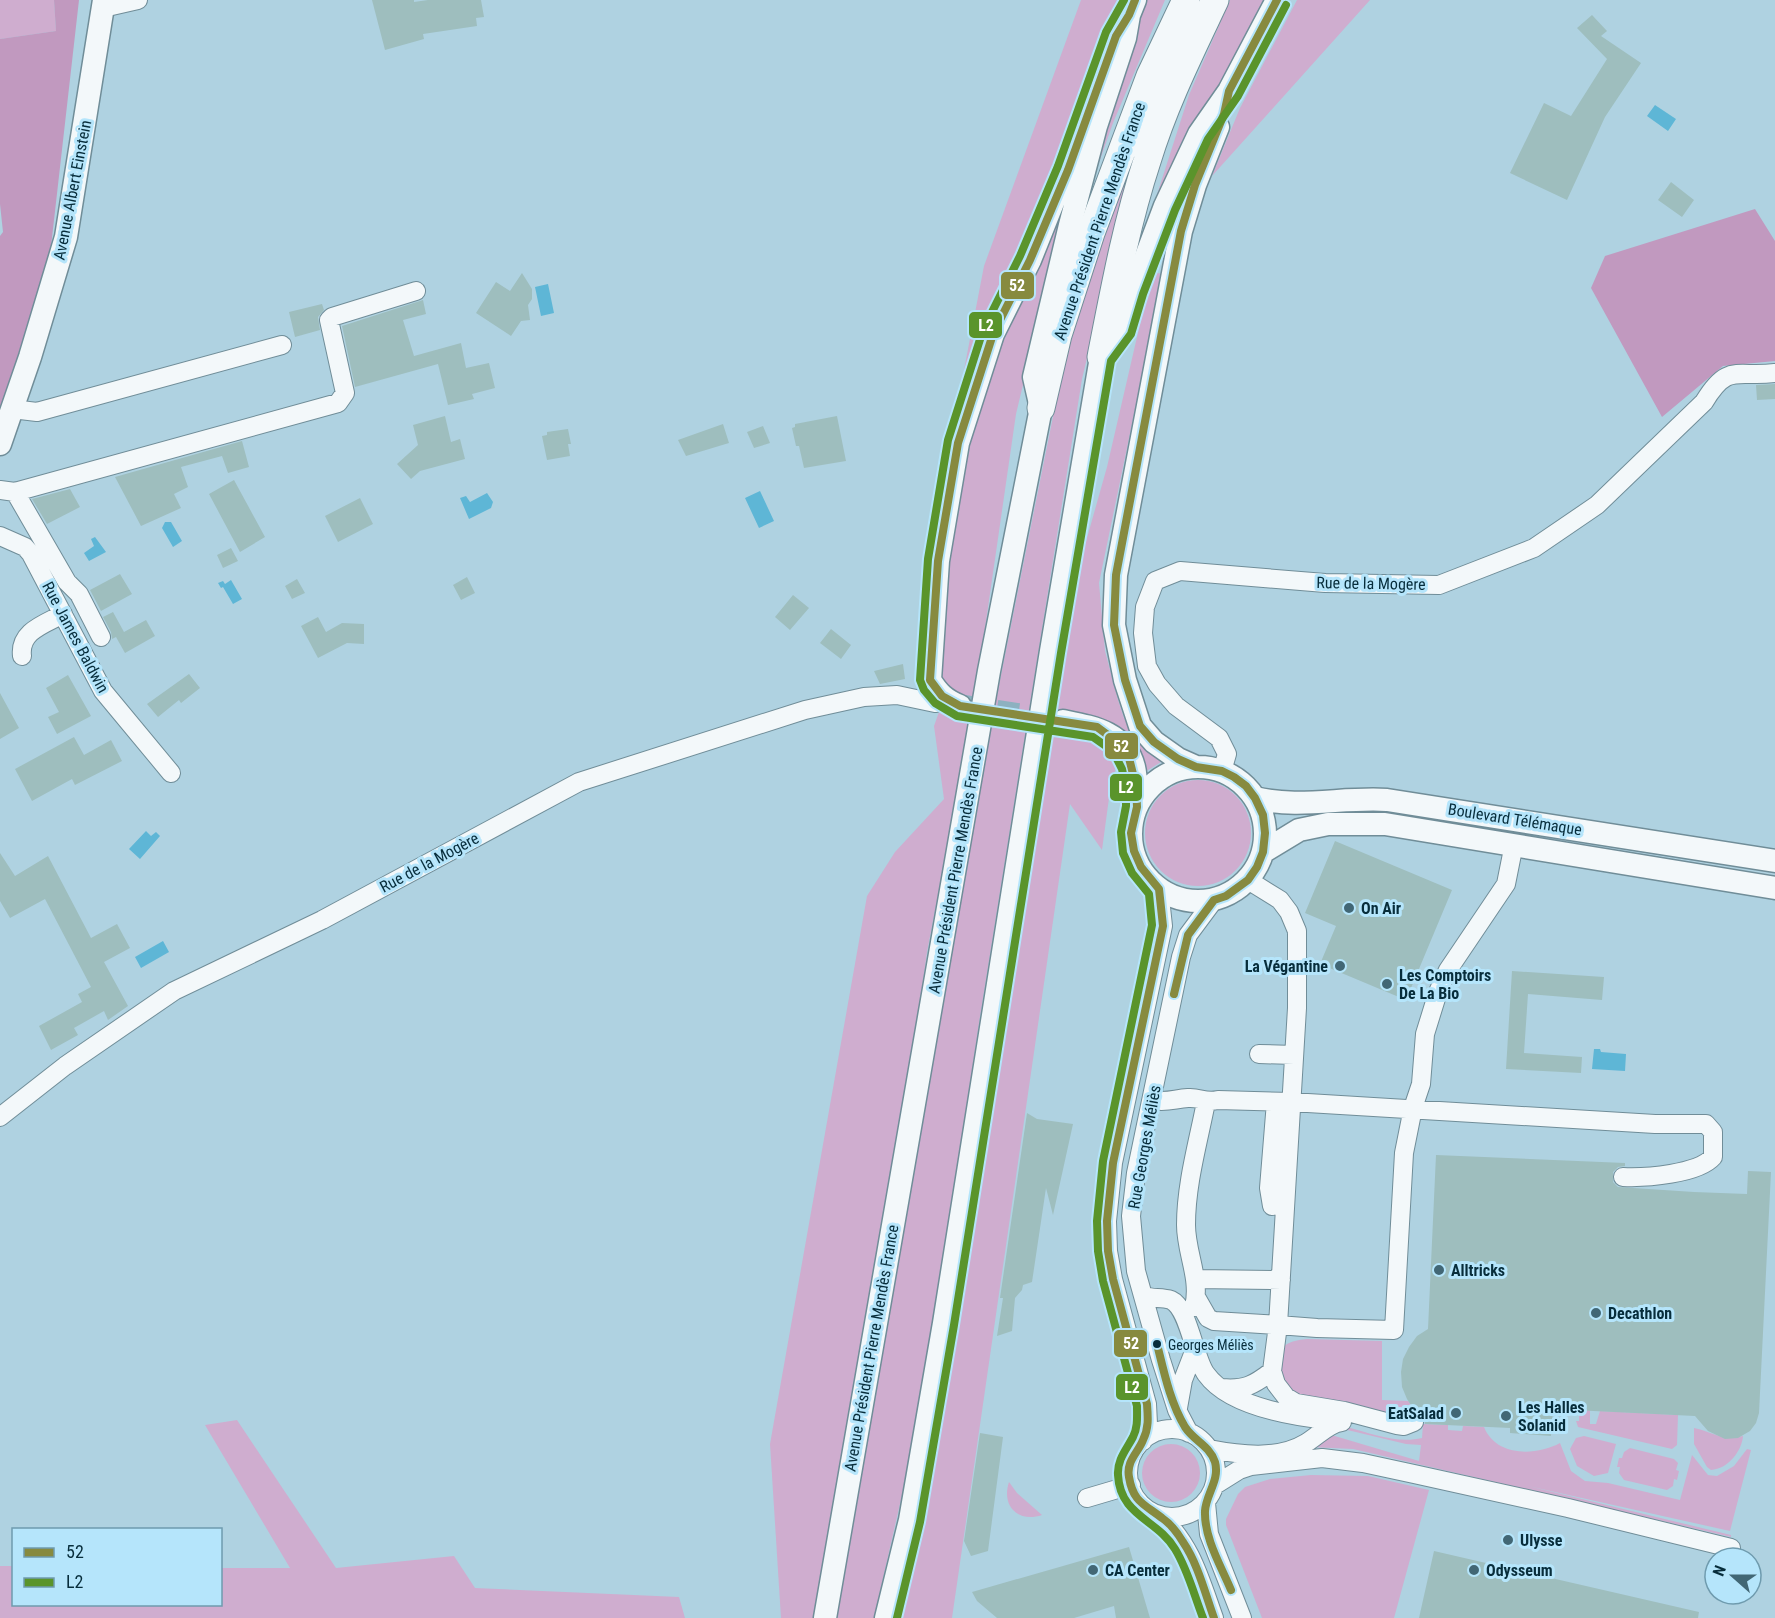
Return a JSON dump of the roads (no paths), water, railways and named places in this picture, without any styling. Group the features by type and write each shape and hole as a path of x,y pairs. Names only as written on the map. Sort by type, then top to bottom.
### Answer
{"highway":[{"name":"Avenue Président Pierre Mendès France","path":"1041,408 1058,335 1091,233 1150,76 1186,0"},
{"name":"Avenue Président Pierre Mendès France","path":"1101,357 1120,261 1147,160 1176,84 1215,0"}],"main road":[{"path":"1101,357 1121,330 1165,206 1194,144 1229,91 1277,0"},
{"name":"Avenue Albert Einstein","path":"0,444 66,237 104,4"},
{"path":"1041,408 1034,376 1096,126 1125,38 1132,7"},
{"path":"953,703 938,693 930,680 938,561 958,443 993,334 1047,220 1068,170 1116,36 1132,7"},
{"path":"1196,767 1168,774 1145,793 1137,805 1132,820 1131,836 1138,866 1147,879 1175,898 1194,902 1214,900 1232,892 1248,880 1263,852 1265,833 1263,815 1255,798 1234,777 1222,771 1196,767 1178,759 1154,742 1140,726 1125,680 1114,625 1116,575 1181,231 1195,185 1224,114 1229,91"},
{"name":"Avenue Président Pierre Mendès France","path":"886,1618 910,1520 944,1323 1054,628 1101,357"},
{"name":"Avenue Président Pierre Mendès France","path":"825,1618 989,671 1041,408"},
{"path":"1063,721 1097,727 1113,735 1126,749 1134,766 1137,805"},
{"name":"Boulevard Télémaque","path":"1255,798 1298,804 1338,800 1387,800 1775,861"},
{"name":"Boulevard Télémaque","path":"1263,852 1299,830 1328,824 1393,825 1775,888"}],"street":[{"path":"104,4 138,0"},
{"path":"101,637 79,594 67,582 8,491 338,403 345,393 329,320 416,291"},
{"path":"12,409 37,412 282,345"},
{"name":"Rue de la Mogère","path":"1222,771 1227,754 1219,738 1176,706 1157,684 1147,666 1143,633 1145,607 1155,581 1180,571 1325,583 1439,585 1534,548 1597,505 1704,402 1713,386 1731,373 1775,373"},
{"name":"Rue James Baldwin","path":"0,536 25,547 31,554 103,691 171,773"},
{"path":"22,656 23,643 27,635 63,614"},
{"path":"897,695 930,680"},
{"path":"897,695 935,703 953,703"},
{"name":"Rue de la Mogère","path":"0,1117 65,1066 174,991 322,920 579,782 804,710 864,698 897,695"},
{"path":"1196,1297 1208,1318 1214,1322 1394,1330 1404,1153 1413,1108 1421,1084 1425,1034 1438,992 1461,949 1506,884 1514,844"},
{"path":"1248,880 1280,900 1298,931 1293,1055 1269,1188 1272,1206"},
{"name":"Rue Georges Méliès","path":"1143,1441 1148,1424 1147,1404 1113,1279 1108,1251 1107,1221 1113,1163 1163,926 1159,889"},
{"name":"Rue Georges Méliès","path":"1189,1433 1177,1410 1136,1270 1131,1216 1136,1173 1185,946 1188,935 1197,920 1214,900"},
{"path":"1258,1054 1293,1055"},
{"path":"1152,1100 1168,1102 1190,1098 1206,1102 1218,1100 1413,1108 1654,1124 1706,1125 1713,1132 1713,1157 1710,1161 1692,1168 1663,1174 1623,1177"},
{"path":"1191,1331 1196,1279 1186,1232 1186,1206 1206,1102"},
{"path":"1144,1296 1171,1300 1177,1306 1191,1331 1195,1349 1205,1373 1218,1388 1229,1396 1291,1416 1340,1421 1403,1436 1417,1427 1397,1425 1344,1411 1296,1403 1286,1397 1276,1384 1272,1371 1281,1280 1283,1102"},
{"path":"1196,1279 1281,1280"},
{"path":"1177,1410 1183,1380 1195,1349"},
{"path":"1218,1388 1244,1389 1272,1371"},
{"path":"1209,1449 1252,1455 1291,1451 1340,1421"},
{"path":"1160,1516 1175,1517 1190,1514 1206,1503 1215,1485 1216,1472 1209,1449 1200,1439 1189,1433 1173,1430 1157,1432 1143,1441 1132,1456 1128,1474 1132,1492 1144,1507 1173,1527 1184,1543 1192,1558 1214,1618"},
{"path":"1215,1485 1239,1470 1251,1466 1322,1458 1363,1462 1723,1546"},
{"path":"1087,1498 1131,1485"},
{"path":"1206,1503 1209,1534 1242,1618"}],"water":[{"path":"1655,105 1676,119 1668,131 1647,116"},
{"path":"548,284 554,313 541,316 535,287"},
{"path":"760,491 774,521 759,528 745,498"},
{"path":"487,493 493,502 491,508 469,519 460,498 466,496 470,502"},
{"path":"165,522 171,522 182,541 173,547 162,528"},
{"path":"95,537 106,552 89,561 84,553 94,546 91,539"},
{"path":"231,580 242,599 233,604 218,583 223,581 225,584"},
{"path":"146,831 151,836 156,832 160,836 140,859 129,849"},
{"path":"163,941 169,952 141,968 135,957"},
{"path":"1594,1049 1600,1049 1601,1052 1626,1054 1625,1071 1592,1069"}],"tunnel":[{"path":"964,706 1063,721"}],"place":[{"name":"On Air","path":"1349,908"},
{"name":"La Végantine","path":"1340,966"},
{"name":"Les Comptoirs De La Bio","path":"1387,984"},
{"name":"Alltricks","path":"1439,1270"},
{"name":"Decathlon","path":"1596,1313"},
{"name":"Georges Méliès","path":"1157,1344"},
{"name":"EatSalad","path":"1456,1413"},
{"name":"Les Halles Solanid","path":"1506,1416"},
{"name":"Ulysse","path":"1508,1540"},
{"name":"CA Center","path":"1093,1570"},
{"name":"Odysseum","path":"1474,1570"}]}
